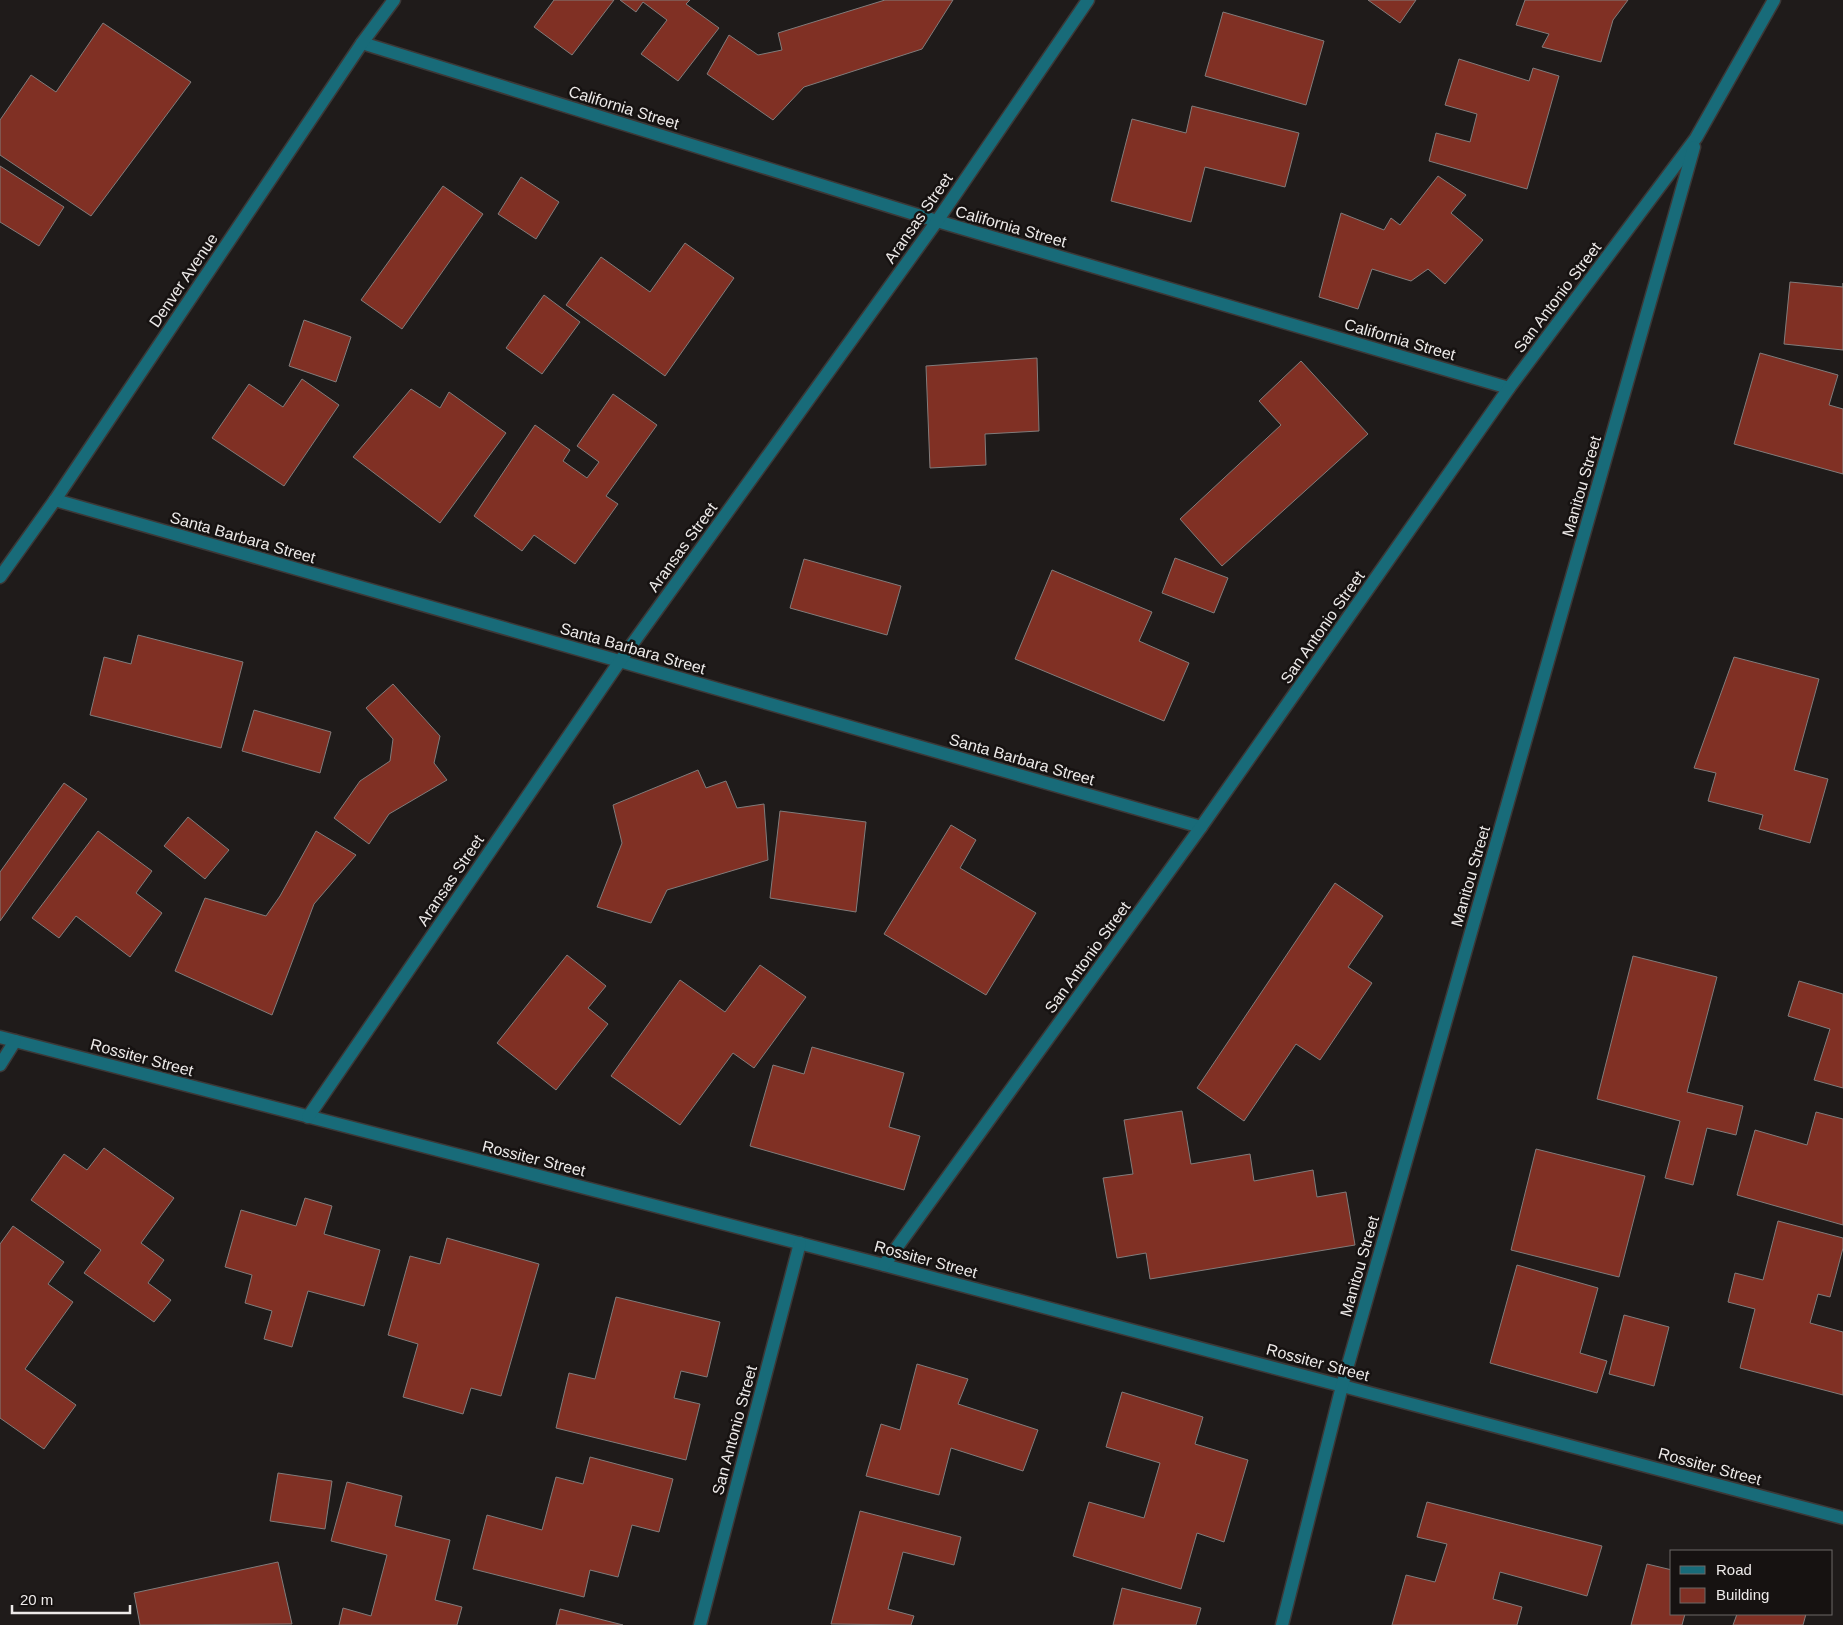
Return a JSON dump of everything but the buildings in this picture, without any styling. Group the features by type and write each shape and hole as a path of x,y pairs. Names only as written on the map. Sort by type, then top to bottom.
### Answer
{"street":[{"name":"Denver Avenue","path":"0,577 55,500 362,43 394,0"},
{"name":"Aransas Street","path":"308,1117 620,661 937,221 1088,0"},
{"name":"San Antonio Street","path":"884,1265 1201,827 1509,388 1696,138 1774,0"},
{"name":"California Street","path":"362,43 937,221 1509,388"},
{"name":"Manitou Street","path":"1282,1625 1342,1386 1696,138"},
{"name":"Santa Barbara Street","path":"55,500 1201,827"},
{"name":"Rossiter Street","path":"0,1038 800,1243 1843,1518"},
{"path":"0,1064 15,1041"},
{"name":"San Antonio Street","path":"700,1625 800,1243"}]}
